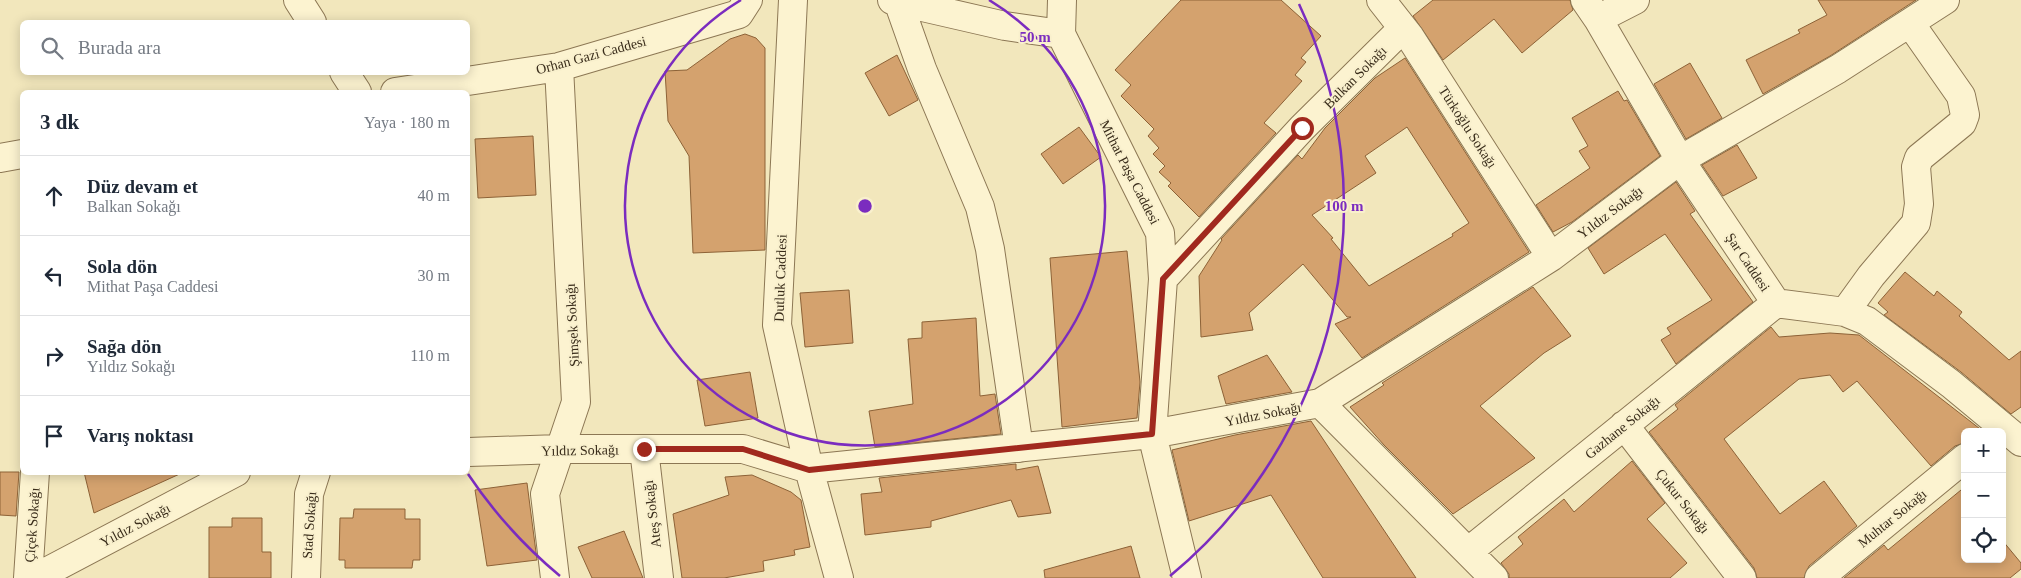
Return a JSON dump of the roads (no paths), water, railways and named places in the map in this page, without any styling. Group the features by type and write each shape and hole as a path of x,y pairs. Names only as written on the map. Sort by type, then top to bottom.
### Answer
{"street":[{"path":"298,0 311,20"},
{"name":"Orhan Gazi Caddesi","path":"409,90 559,67 739,14 748,0"},
{"name":"Dutluk Caddesi","path":"793,0 777,325 809,470 840,578"},
{"path":"895,1 1005,26 1061,34 1062,0"},
{"name":"Türkoğlu Sokağı","path":"1381,0 1403,28 1551,257"},
{"path":"1592,9 1635,0"},
{"name":"Yıldız Sokağı","path":"470,452 560,449 743,449 809,470 1152,434 1320,403 1551,257 1680,160 1838,69 1945,0"},
{"path":"895,1 980,207 990,249 1019,448"},
{"name":"Şar Caddesi","path":"1592,9 1680,160 1776,304 1844,312 1867,321 1951,384 2007,434"},
{"path":"1844,312 1871,276 1916,223 1919,204 1916,167 1919,158 1962,122 1965,115 1961,96 1910,23"},
{"name":"Balkan Sokağı","path":"1163,279 1302,128 1403,28"},
{"name":"Mithat Paşa Caddesi","path":"1061,34 1160,233 1163,279 1152,434 1187,578"},
{"name":"Şimşek Sokağı","path":"555,578 545,494 576,402 559,67"},
{"path":"346,75 356,90"},
{"path":"0,158 20,154"},
{"name":"Gazhane Sokağı","path":"1469,551 1776,304"},
{"path":"1320,403 1494,578"},
{"name":"Çukur Sokağı","path":"1624,425 1742,578"},
{"name":"Ateş Sokağı","path":"644,449 659,578"},
{"name":"Muhtar Sokağı","path":"1819,578 1961,461"},
{"name":"Çiçek Sokağı","path":"28,578 35,475"},
{"name":"Yıldız Sokağı","path":"35,578 230,475"},
{"name":"Stad Sokağı","path":"306,578 309,494 315,475"}]}
